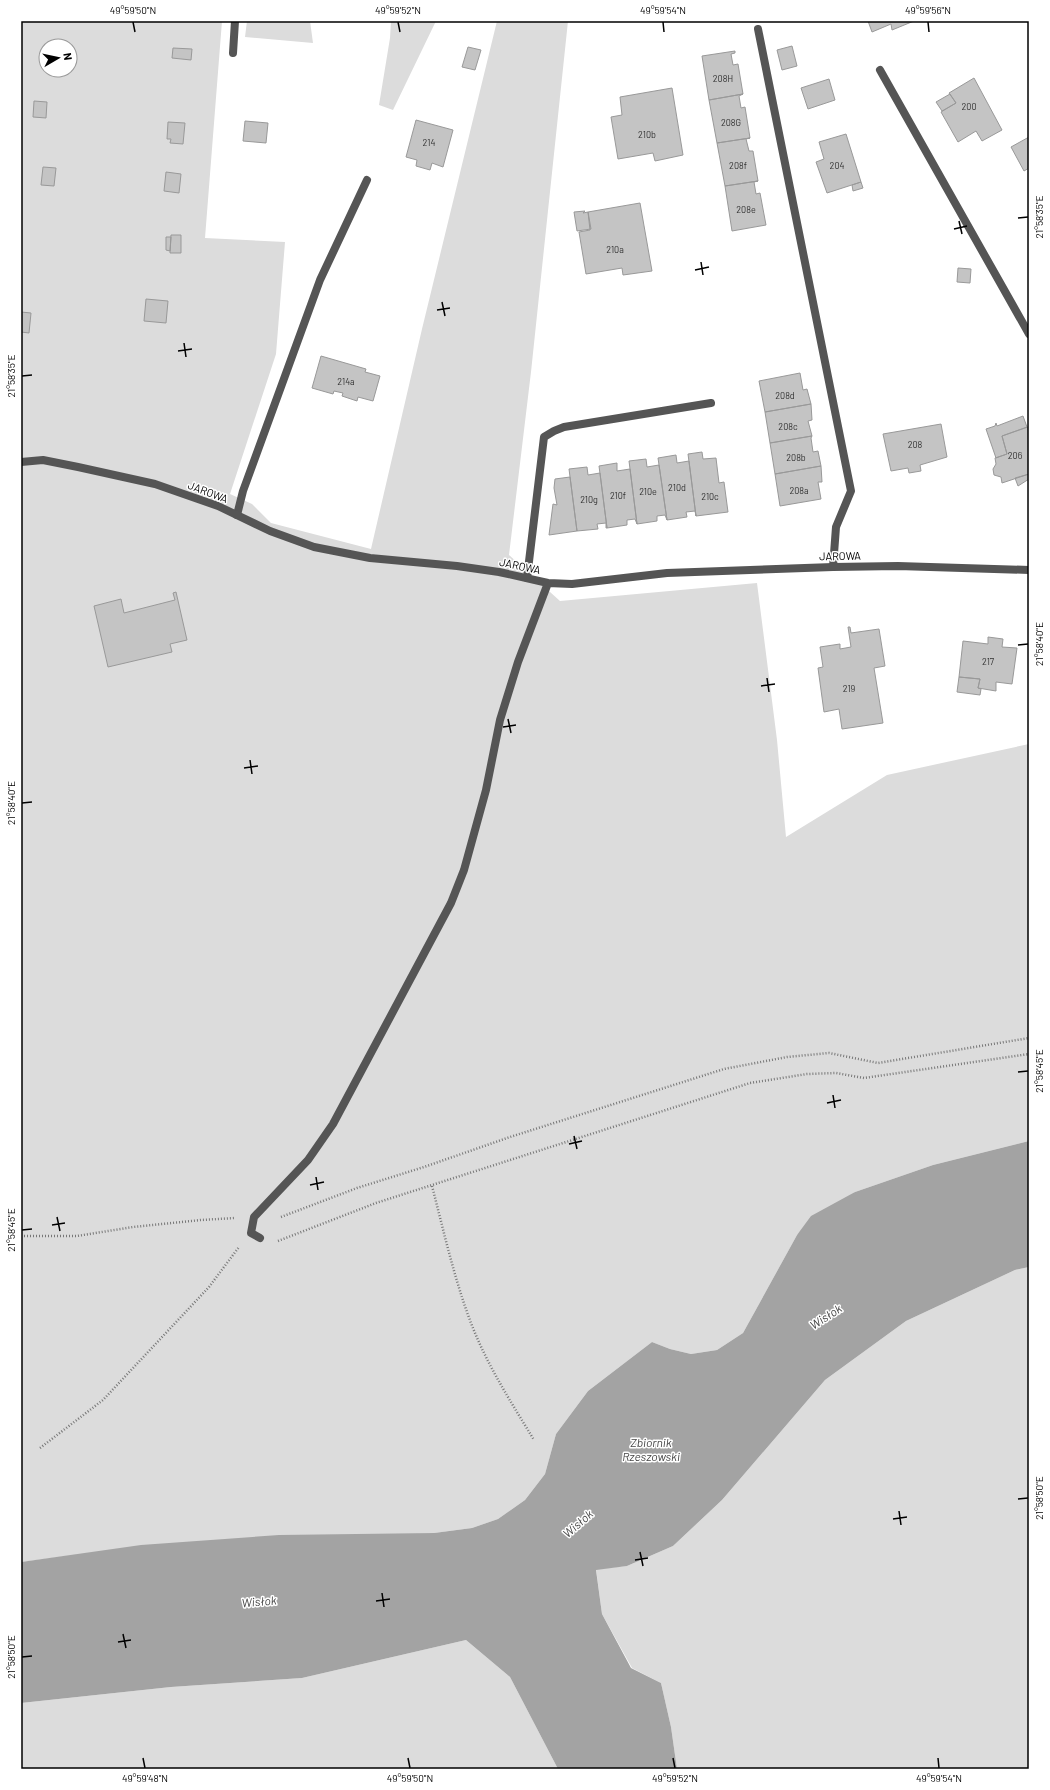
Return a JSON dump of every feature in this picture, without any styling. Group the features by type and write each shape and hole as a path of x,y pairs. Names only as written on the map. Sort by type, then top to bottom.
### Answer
{"street":[{"path":"233,53 235,21"},
{"path":"758,29 851,491 836,527 833,567"},
{"path":"880,70 1029,334"},
{"path":"237,516 244,491 320,280 367,180"},
{"path":"527,578 544,437 564,427 711,403"},
{"name":"JAROWA","path":"21,462 43,460 78,466 155,484 218,506 270,531 314,547 370,558 464,567 548,583 572,584 667,573 833,567 898,566 1029,570"},
{"path":"260,1238 251,1233 254,1218 308,1160 333,1124 451,902 464,870 486,790 500,720 518,662 548,583"}],"path":[{"path":"21,1236 77,1236 133,1227 201,1220 254,1218 265,1221 287,1215 357,1188 424,1168 510,1137 724,1069 787,1058 829,1053 878,1063 1029,1038"},
{"path":"260,1238 276,1242 376,1203 750,1083 806,1074 836,1073 864,1078 1029,1054"},
{"path":"432,1186 454,1276 471,1324 497,1381 534,1440"},
{"path":"40,1448 103,1400 209,1287 251,1233"}],"shaded area":[{"path":"21,21 222,21 205,238 285,242 276,354 230,494 252,504 271,523 371,549 422,329 497,21 568,21 531,372 509,555 560,601 757,583 777,740 786,837 887,775 1029,744 1029,1141 933,1165 855,1192 797,1235 743,1333 717,1350 691,1354 670,1349 652,1342 588,1391 556,1434 545,1474 525,1500 498,1519 472,1528 434,1533 99,1552 21,1562"},
{"path":"247,21 310,21 313,43 245,37"},
{"path":"391,21 436,21 393,110 379,105 390,38"},
{"path":"1029,1267 1029,1769 677,1769 671,1727 661,1683 632,1668 602,1614 596,1569 627,1566 673,1546 722,1500 825,1380 906,1321 1015,1270"},
{"path":"466,1640 510,1677 558,1769 21,1769 21,1703 171,1687 302,1678"}],"water":[{"name":"Zbiornik Rzeszowski","path":"1029,1141 1029,1267 1015,1270 906,1321 825,1380 722,1500 673,1546 627,1566 596,1570 602,1614 631,1668 661,1683 671,1727 677,1769 558,1769 510,1677 466,1640 302,1678 171,1687 21,1703 21,1562 141,1545 279,1535 434,1533 472,1528 498,1519 525,1500 545,1474 556,1434 588,1391 652,1342 670,1349 691,1354 717,1350 743,1333 797,1235 811,1216 855,1192 933,1165"}],"building":[{"path":"868,21 914,21 892,30 891,24 872,32"},
{"path":"792,46 797,66 782,70 777,50"},
{"path":"468,47 481,50 475,70 462,67"},
{"path":"173,48 192,49 191,60 172,58"},
{"path":"735,51 735,53 731,54 733,65 738,64 743,94 709,100 702,56"},
{"path":"974,78 1002,130 982,141 976,131 958,142 941,112 956,103 949,93"},
{"path":"829,79 835,100 808,109 801,88"},
{"path":"672,88 683,155 655,161 653,153 618,159 611,117 622,115 620,97"},
{"path":"743,94 739,96 741,108 745,107 750,138 717,143 709,100"},
{"path":"950,94 956,103 942,111 936,102"},
{"path":"34,101 47,102 46,118 33,117"},
{"path":"416,120 453,130 443,167 432,163 430,170 416,166 417,160 406,157"},
{"path":"245,121 268,123 266,143 243,141"},
{"path":"168,122 185,123 183,144 170,143 171,139 167,139"},
{"path":"846,134 861,182 827,193 816,162 824,159 819,142"},
{"path":"1029,137 1029,168 1024,171 1011,147"},
{"path":"750,138 746,139 749,151 753,151 758,181 725,186 717,143"},
{"path":"43,167 56,168 54,186 41,185"},
{"path":"166,172 181,174 179,193 164,191"},
{"path":"758,181 754,182 756,194 760,193 766,225 732,231 725,186"},
{"path":"861,182 863,188 853,191 852,185"},
{"path":"640,203 652,271 623,275 622,268 586,274 579,232 590,230 588,212"},
{"path":"585,211 583,213 588,212 591,229 577,231 574,212"},
{"path":"171,235 181,235 181,253 170,253"},
{"path":"166,237 171,237 170,251 166,250"},
{"path":"958,268 971,269 970,283 957,282"},
{"path":"146,299 168,301 166,323 144,321"},
{"path":"21,312 31,313 29,333 21,332"},
{"path":"321,356 366,369 365,372 380,376 373,401 358,397 357,401 342,396 343,393 334,391 333,394 312,388"},
{"path":"800,373 803,390 807,389 811,404 765,412 759,381"},
{"path":"811,404 812,420 808,421 812,436 770,443 765,412"},
{"path":"1023,416 1027,427 1002,436 1007,454 996,458 986,429 995,426 996,423 997,426"},
{"path":"941,424 947,457 920,465 921,471 909,473 908,468 891,471 883,434"},
{"path":"1028,427 1029,474 1002,483 1001,477 994,475 993,469 996,464 995,458 1007,454 1002,436"},
{"path":"812,436 813,452 818,451 821,466 775,474 770,443"},
{"path":"702,452 703,459 716,458 719,483 724,482 728,512 696,516 688,454"},
{"path":"676,455 677,463 689,461 696,516 695,511 686,512 687,517 667,520 658,458"},
{"path":"646,459 647,467 659,465 667,520 665,515 657,516 657,521 637,524 629,461"},
{"path":"617,463 617,471 630,469 637,524 635,519 627,520 627,525 607,528 599,466"},
{"path":"821,466 822,482 818,482 821,499 780,506 775,474"},
{"path":"587,467 588,475 600,473 607,528 606,523 597,524 598,529 577,531 569,469"},
{"path":"1029,474 1029,479 1018,486 1015,478"},
{"path":"570,477 577,531 549,535 553,504 557,505 554,488 555,479"},
{"path":"176,592 187,640 170,644 172,652 108,667 94,606 121,599 124,613 175,600 173,593"},
{"path":"848,627 850,627 851,633 879,629 885,666 874,668 883,723 842,729 839,709 824,712 818,668 823,667 820,647 840,644 840,649 851,647"},
{"path":"988,637 1003,639 1002,647 1017,648 1012,684 996,682 996,691 978,688 980,679 959,677 963,641 988,644"},
{"path":"959,677 980,679 978,688 981,689 980,695 957,692"}],"water label":[{"name":"Wisłok","path":"826,1317"},
{"name":"Wisłok","path":"578,1524"},
{"name":"Wisłok","path":"259,1602"}]}
